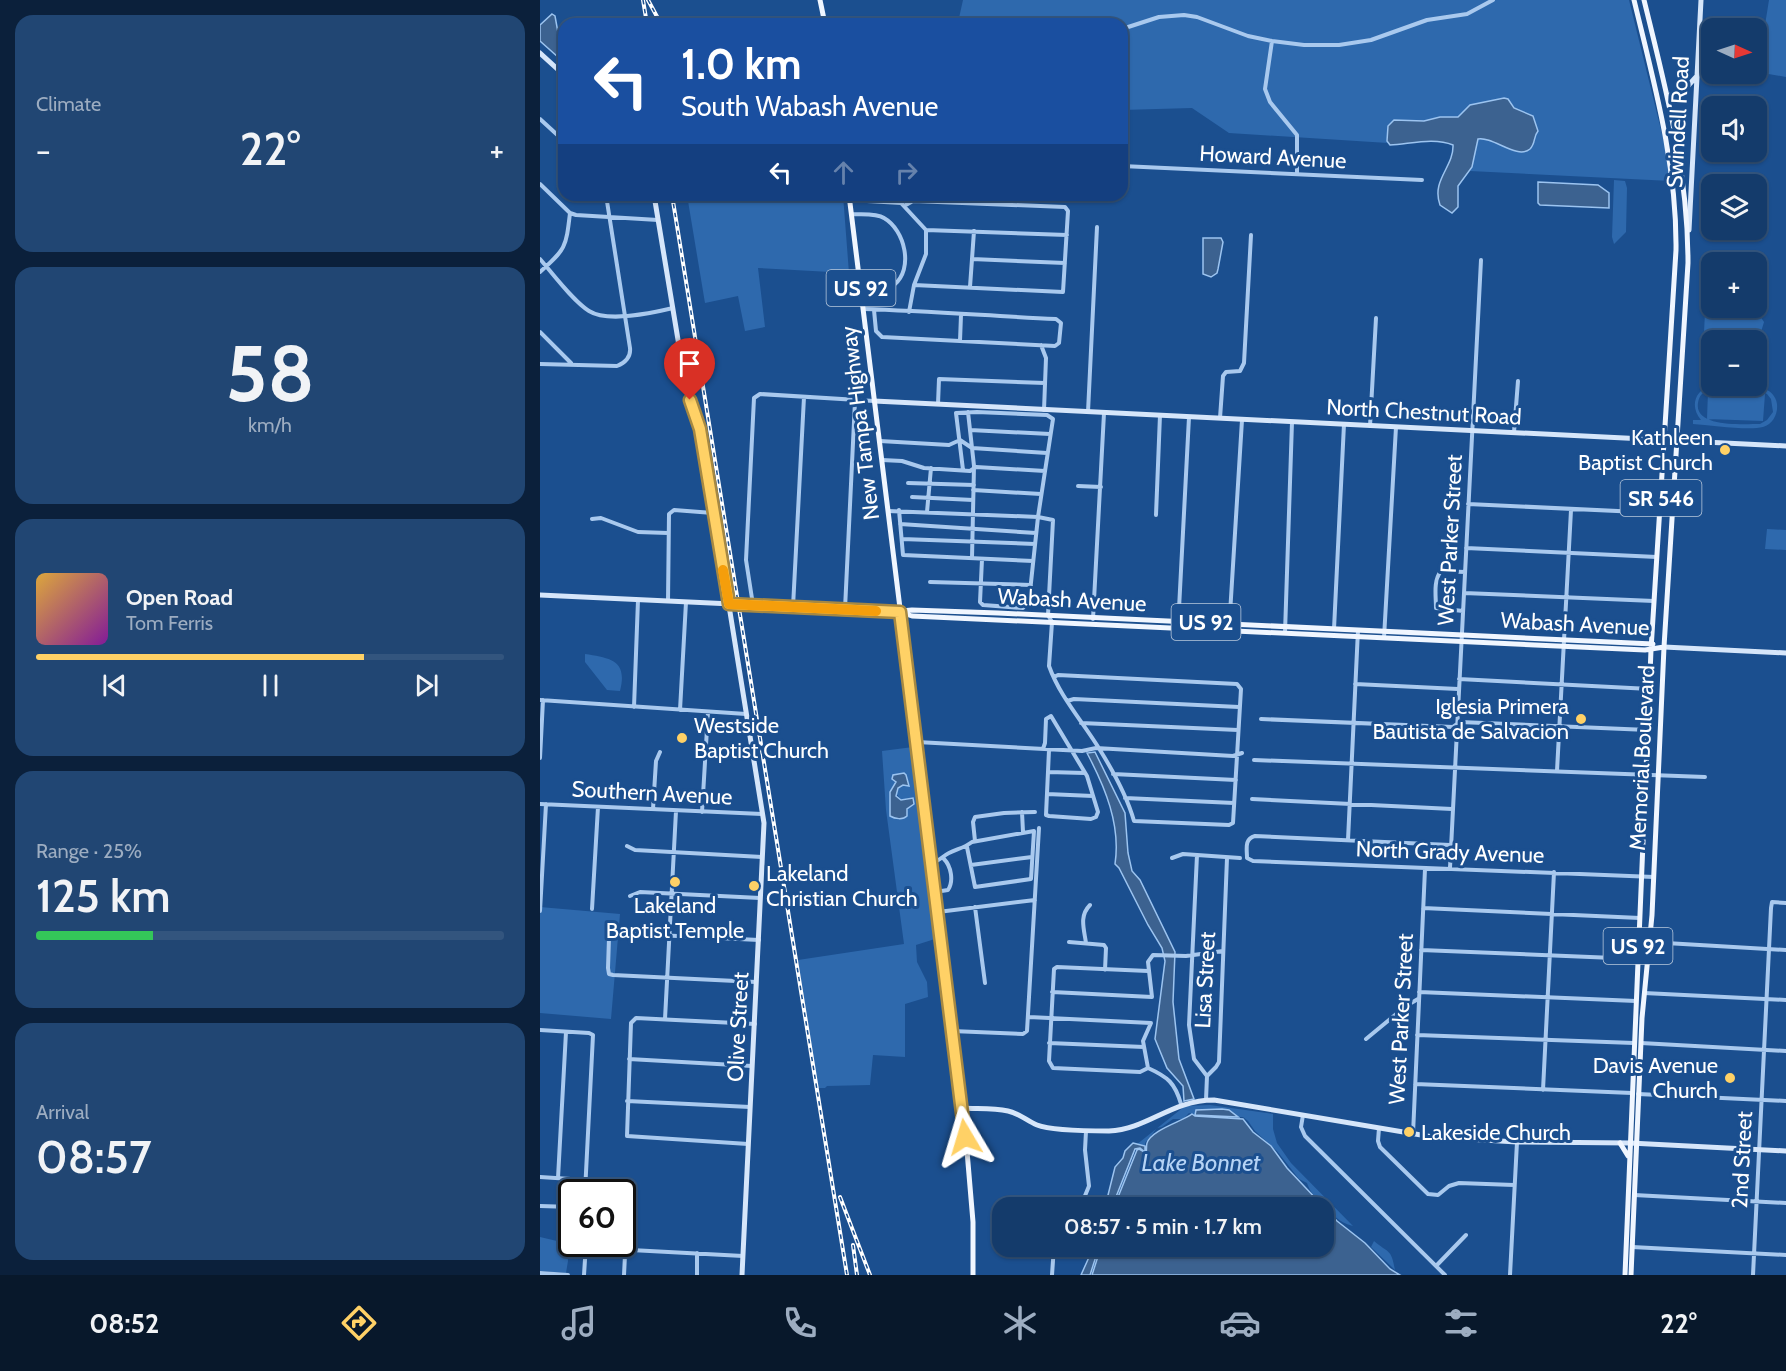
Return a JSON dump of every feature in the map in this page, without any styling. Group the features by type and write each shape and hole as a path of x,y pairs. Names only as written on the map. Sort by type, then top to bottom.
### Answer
{"main road":[{"path":"820,0 824,18"},
{"name":"SR 546","path":"1634,0 1663,119"},
{"name":"SR 546","path":"1644,0 1668,96 1681,161 1688,246"},
{"path":"1663,119 1664,105 1668,96"},
{"name":"Memorial Boulevard","path":"1650,689 1675,286 1674,187 1663,119"},
{"name":"New Tampa Highway","path":"849,201 962,1108 971,1196 973,1275"},
{"name":"Memorial Boulevard","path":"1637,1043 1642,1018 1654,877 1668,570 1688,246"},
{"path":"1657,557 1664,561 1668,570"},
{"name":"Wabash Avenue","path":"900,612 912,610 1052,622 1178,624 1664,647"},
{"name":"Wabash Avenue","path":"998,616 1048,615 1093,621"},
{"name":"Wabash Avenue","path":"1286,629 1334,629 1358,633"},
{"name":"US 92","path":"1635,1094 1640,1053 1635,1031 1650,689"},
{"name":"US 92","path":"1625,1275 1634,1195 1633,1143 1637,1043"},
{"path":"1620,1143 1629,1158"},
{"name":"US 92","path":"1631,1275 1626,1232 1629,1158 1633,1143"}],"street":[{"path":"1128,27 1158,17 1184,15 1197,17 1248,36 1272,41 1312,45 1361,42 1427,20 1467,14 1493,0"},
{"name":"Swindell Road","path":"1688,246 1701,0"},
{"path":"1272,41 1265,89 1270,102 1297,135 1297,174"},
{"path":"540,53 558,70"},
{"path":"1686,88 1697,75"},
{"path":"1654,82 1664,79"},
{"path":"1668,96 1686,88 1693,88 1696,93"},
{"path":"540,119 558,135"},
{"name":"Howard Avenue","path":"1128,166 1422,180"},
{"path":"540,184 570,213 580,216 658,220"},
{"path":"540,364 617,366 624,363 630,351 607,201"},
{"name":"Olive Street","path":"655,201 686,388 700,429 762,814 763,857 742,1275"},
{"path":"884,201 902,203 926,230 925,256 914,285 909,312"},
{"path":"904,206 913,201 1065,207 1068,211 1063,292 914,285"},
{"path":"540,272 560,254 565,245 570,213"},
{"path":"851,214 885,218 898,233 904,251 904,268 897,283 894,285 860,282"},
{"path":"1088,412 1097,227"},
{"path":"926,230 1067,235"},
{"path":"970,288 974,231"},
{"path":"1220,418 1223,376 1226,372 1240,371 1244,363 1251,236"},
{"path":"540,259 589,311 602,316 625,316 673,308"},
{"path":"972,259 1065,263"},
{"name":"West Parker Street","path":"1458,689 1481,260"},
{"path":"863,309 1056,319 1061,325 1059,343 1055,346 880,337 876,331 874,310"},
{"path":"960,341 961,315"},
{"path":"1370,426 1376,318"},
{"path":"540,332 572,364"},
{"path":"1041,345 1047,358 1044,410"},
{"path":"938,405 939,379 1045,383"},
{"path":"1514,432 1518,381"},
{"path":"753,605 746,560 754,398 758,395 874,401"},
{"path":"793,607 804,397"},
{"path":"845,610 855,401"},
{"name":"North Chestnut Road","path":"874,401 1786,446"},
{"path":"968,412 974,469 972,558"},
{"path":"963,471 956,413 1047,415 1052,418 1027,606 1023,608 984,606 980,602 982,559"},
{"path":"1093,621 1104,413"},
{"path":"1156,515 1160,415"},
{"path":"1178,624 1190,417"},
{"path":"1229,627 1242,420"},
{"path":"1286,629 1292,422"},
{"path":"1334,629 1344,424"},
{"path":"1384,634 1396,427"},
{"path":"970,430 1050,434"},
{"path":"880,441 949,445 960,440"},
{"path":"960,440 972,448 1047,453"},
{"path":"882,460 963,471 976,467 1045,471"},
{"path":"927,512 931,468"},
{"path":"908,483 930,483 1041,494"},
{"path":"1078,486 1101,487"},
{"path":"912,497 973,500"},
{"path":"1468,504 1660,513"},
{"path":"668,601 668,516 674,510 713,513"},
{"path":"899,510 905,555 1034,561"},
{"path":"1557,771 1570,510"},
{"path":"887,511 1051,519 1053,522 1048,615 1052,622 1049,666 1054,677 1067,701 1080,723 1100,749 1134,821 1232,824 1239,755 1239,685 1089,676 1058,675 1054,677"},
{"path":"592,519 601,518 638,532 668,533"},
{"path":"900,524 1036,533"},
{"path":"902,539 1035,544"},
{"path":"1466,548 1657,557"},
{"path":"1462,611 1436,609 1437,577 1441,571 1465,572"},
{"path":"930,582 1031,585"},
{"path":"1464,593 1654,601"},
{"path":"540,595 900,612"},
{"path":"634,707 638,600"},
{"path":"680,710 686,602"},
{"path":"1358,633 1348,840 1450,845"},
{"path":"1664,647 1786,653"},
{"path":"1459,679 1650,689"},
{"path":"1355,684 1458,689 1450,868"},
{"path":"1067,701 1074,699 1239,707"},
{"path":"540,758 542,700 747,714"},
{"path":"702,812 708,712"},
{"path":"1043,749 1046,719 1051,716 1085,773 1098,814 1091,819 1048,816 1046,812 1049,750"},
{"path":"1261,719 1453,727 1460,722 1648,730"},
{"path":"1080,723 1238,730"},
{"path":"916,742 1072,751 1100,749 1239,755"},
{"path":"654,809 656,760 660,752"},
{"path":"1254,760 1705,777"},
{"path":"1048,772 1085,773"},
{"path":"1113,774 1236,780"},
{"path":"1047,794 1093,796"},
{"path":"1125,798 1234,803"},
{"path":"1252,799 1452,809"},
{"name":"Southern Avenue","path":"540,804 762,814"},
{"path":"540,911 546,804"},
{"path":"592,909 598,807"},
{"path":"665,1019 676,810"},
{"path":"1022,812 1023,832"},
{"path":"975,841 973,822 975,817 1035,812"},
{"path":"952,1031 1023,1034 1026,1032 1029,1017 1039,828"},
{"path":"932,863 944,859 948,854 967,847 975,841 1034,831 1031,879 975,887 967,847"},
{"name":"North Grady Avenue","path":"1348,840 1252,836 1247,843 1247,858 1253,861 1654,877"},
{"path":"627,846 635,850 763,857"},
{"path":"1172,858 1183,854 1240,858"},
{"path":"1197,855 1189,1017 1191,1045 1196,1065 1207,1076"},
{"path":"971,865 1032,857"},
{"name":"Lisa Street","path":"1206,1100 1207,1076 1218,1062 1227,858"},
{"path":"935,892 948,890 951,884 949,864 944,859"},
{"name":"West Parker Street","path":"1413,1134 1425,869"},
{"path":"1543,1090 1554,872"},
{"path":"630,896 640,892 761,898"},
{"path":"938,912 1035,900"},
{"name":"2nd Street","path":"1753,1275 1772,902 1786,903"},
{"path":"1086,943 1083,928 1084,914 1090,905"},
{"path":"975,907 985,983"},
{"path":"1423,908 1640,918"},
{"path":"757,982 609,974 609,938 616,934 759,940"},
{"path":"1069,942 1106,946 1105,969"},
{"path":"1649,942 1786,950"},
{"path":"1421,950 1638,960"},
{"path":"1052,992 1152,997 1148,972 1149,958 1153,955 1192,955 1223,951"},
{"path":"1148,972 1056,968 1053,971 1048,1061 1053,1068 1140,1072 1148,1068"},
{"path":"1419,992 1636,1001"},
{"path":"1644,993 1786,1000"},
{"path":"1366,1039 1418,998"},
{"path":"1029,1017 1151,1023 1143,1039 1148,1068"},
{"path":"748,1144 630,1137 626,1134 631,1023 633,1019 665,1019 755,1024"},
{"path":"540,1030 592,1035 586,1179"},
{"path":"558,1178 566,1031"},
{"path":"1417,1035 1786,1051"},
{"path":"1049,1043 1144,1047"},
{"path":"629,1059 752,1066"},
{"path":"1148,1068 1175,1086 1181,1104"},
{"path":"1415,1084 1786,1101"},
{"path":"962,1108 1005,1110 1042,1126 1108,1131 1129,1128 1181,1104 1206,1100 1230,1102 1433,1137 1517,1142 1633,1143 1786,1151"},
{"path":"627,1101 750,1107"},
{"path":"1303,1115 1301,1127 1305,1136 1445,1275"},
{"path":"1379,1128 1380,1147 1428,1194 1438,1195 1449,1186 1459,1183 1514,1185"},
{"path":"1086,1130 1085,1150 1089,1186 1086,1197"},
{"path":"1510,1274 1517,1142"},
{"path":"540,1177 572,1179"},
{"path":"1634,1195 1786,1203"},
{"path":"540,1206 558,1207"},
{"path":"1436,1266 1466,1235"},
{"path":"1629,1247 1786,1255"},
{"path":"624,1275 625,1255 628,1251 743,1256"},
{"path":"697,1253 697,1275"},
{"path":"584,1275 585,1257"},
{"path":"1052,1275 1053,1257"},
{"path":"540,1273 568,1275"}],"shaded area":[{"path":"963,0 1629,0 1666,150 1671,181 1470,171 1478,139 1485,138 1520,152 1535,141 1534,135 1538,131 1533,116 1514,108 1506,98 1470,105 1458,117 1425,121 1397,121 1388,126 1388,143 1229,133 1192,108 1128,110 1128,18 959,18"},
{"path":"1769,0 1786,0 1786,77 1767,74 1766,18"},
{"path":"1614,180 1625,181 1627,188 1626,232 1614,244 1612,237"},
{"path":"688,201 843,201 849,273 758,268 765,327 745,331 738,296 705,303"},
{"path":"1705,318 1761,318 1764,322 1762,330 1704,330"},
{"path":"1767,390 1775,398 1776,415 1770,424 1757,428 1693,424 1693,420 1701,420 1695,405 1697,395 1701,391 1699,411 1712,421 1760,424 1767,420 1773,412"},
{"path":"1708,396 1765,396 1763,421 1707,419"},
{"path":"1767,529 1786,530 1786,550 1765,549"},
{"path":"585,654 615,662 621,673 620,691 607,690 585,662"},
{"path":"913,747 938,938 916,945 917,962 927,982 928,997 905,1004 905,1057 873,1055 870,1085 817,1088 798,960 904,944 886,810 882,751","holes":["895,780 908,786 903,785 896,793 901,800 911,798 906,814 890,792"]},
{"path":"540,907 620,914 611,1019 540,1013"},
{"path":"1210,1105 1273,1114 1273,1129 1277,1143 1291,1163 1324,1197 1317,1197 1313,1194 1307,1183 1299,1179 1277,1151 1255,1131 1248,1121 1229,1110 1196,1110 1195,1115 1189,1113 1183,1119 1173,1119 1157,1128 1185,1106"},
{"path":"1156,1129 1145,1146 1136,1145"},
{"path":"1334,1207 1353,1226 1343,1223 1335,1217"},
{"path":"540,1237 557,1241 558,1257 568,1257 566,1273 540,1271"},
{"path":"1374,1241 1391,1255 1395,1270 1371,1247"}],"water":[{"path":"552,14 555,16 558,32 558,57 540,41 540,25"},
{"path":"1508,99 1514,108 1533,116 1538,131 1533,144 1525,152 1518,152 1491,141 1478,139 1472,167 1458,186 1458,207 1452,213 1440,205 1438,188 1450,160 1453,145 1430,141 1390,145 1387,141 1388,126 1394,120 1424,121 1440,117 1458,117 1470,105"},
{"path":"1538,182 1598,185 1609,193 1609,208 1540,205 1538,203"},
{"path":"1203,238 1221,238 1223,242 1217,273 1211,277 1203,274"},
{"path":"1095,752 1125,813 1128,853 1132,871 1140,880 1175,952 1173,1002 1179,1059 1194,1099 1184,1101 1183,1086 1167,1068 1155,1039 1165,961 1162,948 1115,864 1114,821 1100,779 1087,753"},
{"path":"904,773 909,786 903,785 898,788 896,796 901,800 913,798 914,804 907,809 907,816 897,818 890,816 890,792 896,782 892,779 893,775"},
{"path":"1196,1110 1229,1110 1238,1117 1195,1115"},
{"name":"Lake Bonnet","path":"1192,1114 1243,1119 1253,1132 1271,1146 1287,1168 1314,1197 1118,1197 1137,1150 1146,1153 1147,1143 1154,1134"},
{"path":"1133,1143 1145,1146 1145,1152 1140,1148 1135,1149 1116,1197 1108,1197 1115,1167 1123,1158 1125,1151"},
{"name":"Lake Bonnet","path":"1334,1218 1365,1243 1390,1269 1400,1275 1092,1275 1098,1257 1334,1257"},
{"path":"1089,1257 1096,1257 1090,1275 1081,1275"}],"railway":[{"path":"643,0 646,18"},
{"path":"648,0 658,18"},
{"path":"673,201 847,1275"},
{"path":"840,1197 870,1275"},
{"path":"853,1245 857,1275"}],"slow traffic":[{"path":"723,570 729,604 876,611"}],"place":[{"name":"Kathleen Baptist Church","path":"1725,450"},
{"name":"Iglesia Primera Bautista de Salvacion","path":"1581,719"},
{"name":"Westside Baptist Church","path":"682,738"},
{"name":"Lakeland Baptist Temple","path":"675,882"},
{"name":"Lakeland Christian Church","path":"754,886"},
{"name":"Davis Avenue Church","path":"1730,1078"},
{"name":"Lakeside Church","path":"1409,1132"}],"route":[{"path":"690,400 700,429 729,604 900,612 965,1137"}]}
